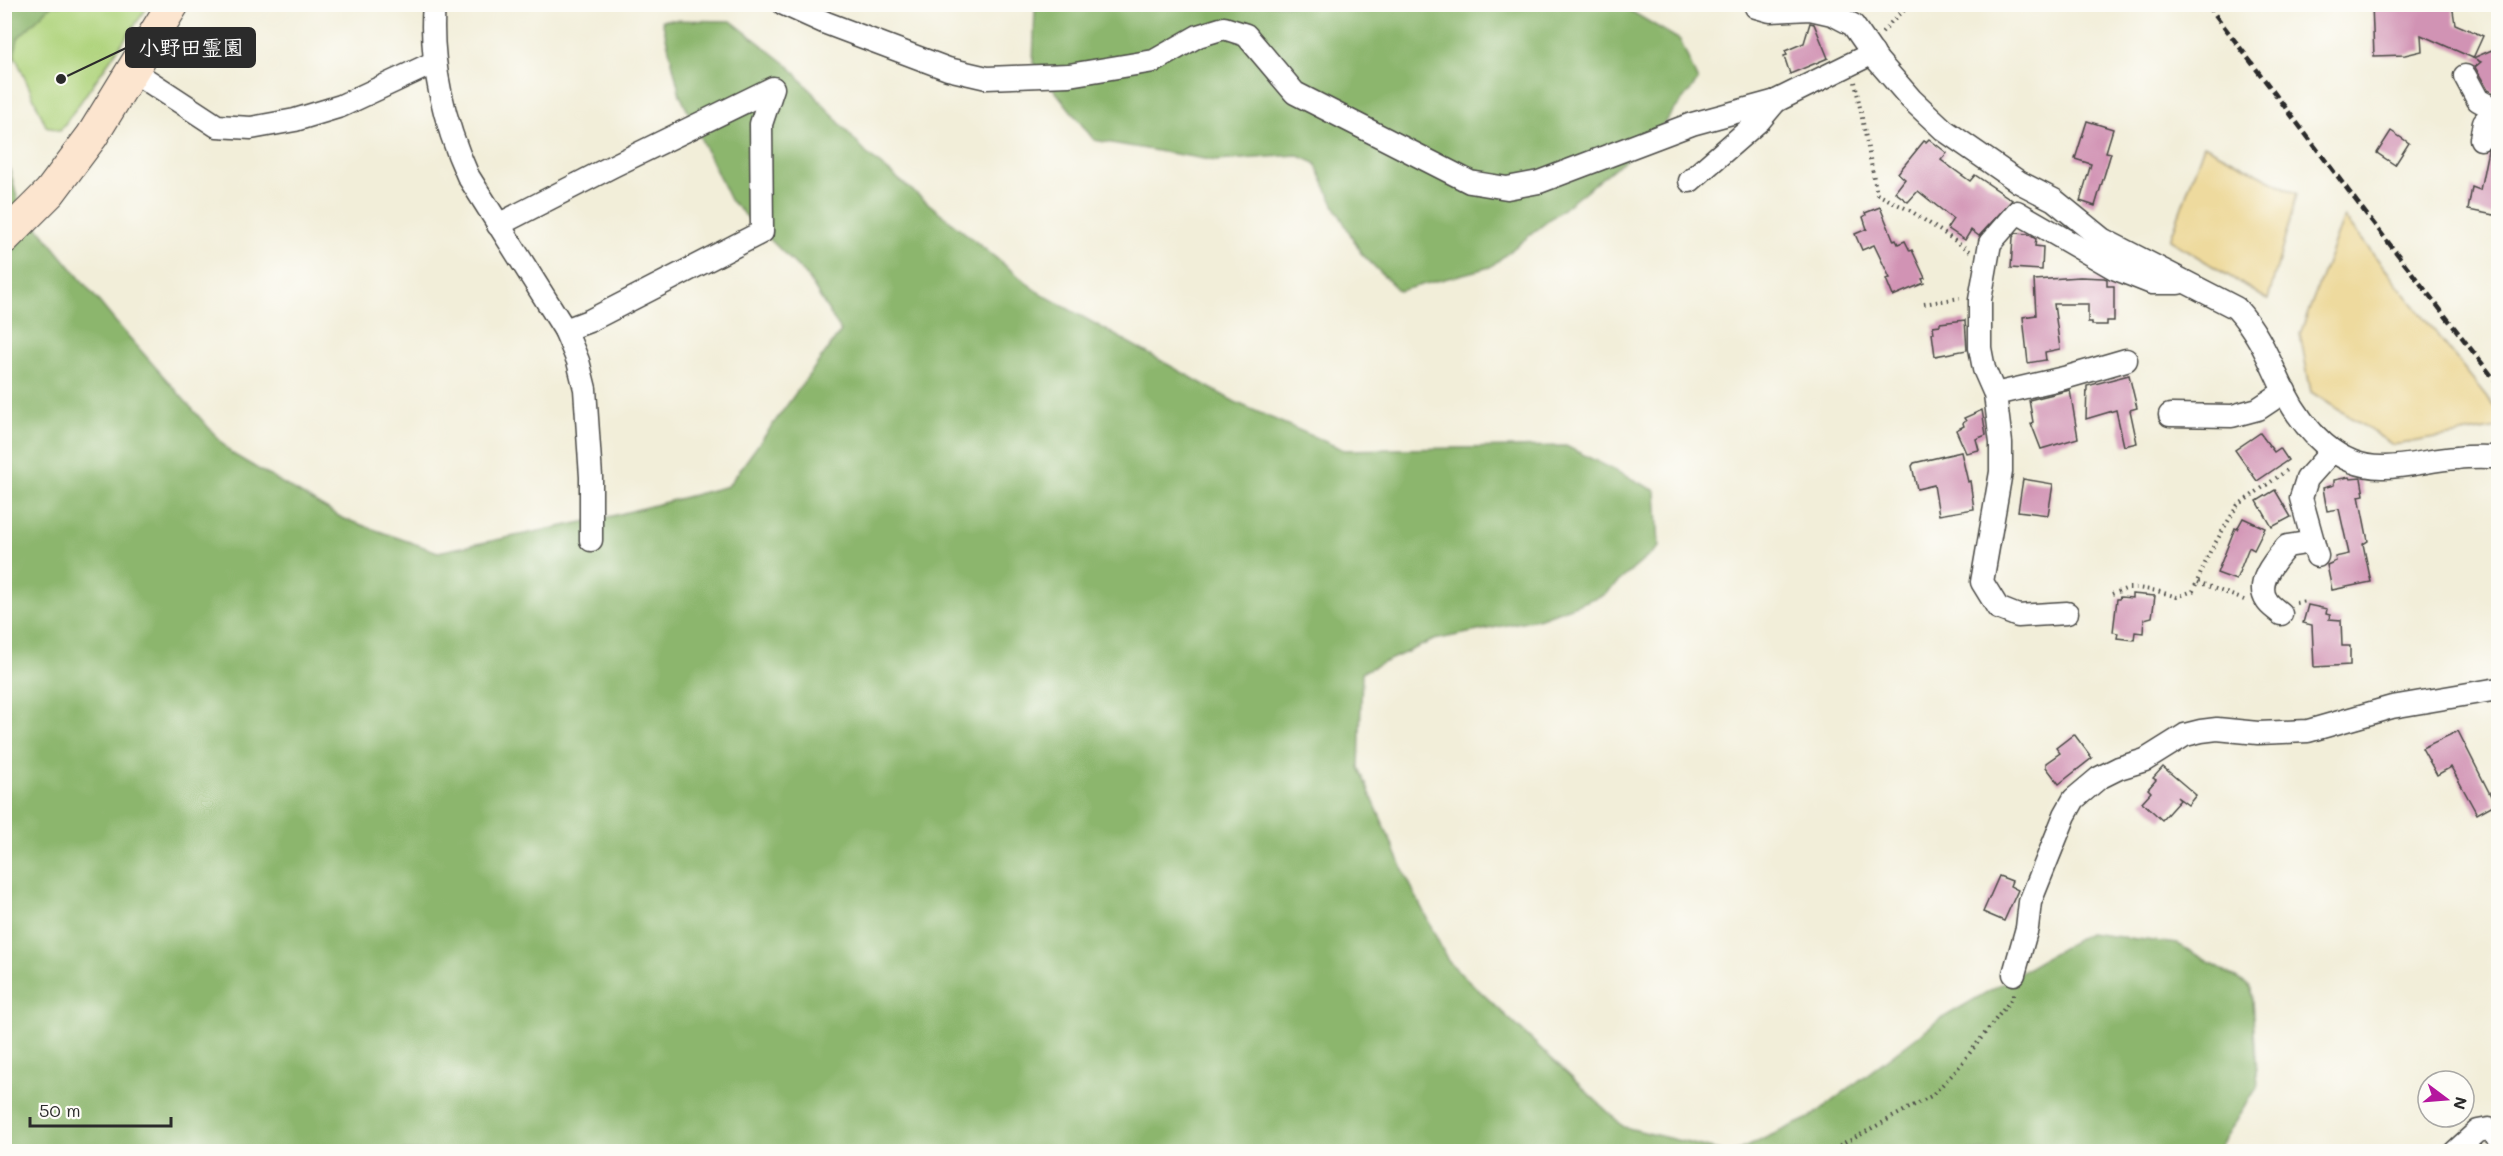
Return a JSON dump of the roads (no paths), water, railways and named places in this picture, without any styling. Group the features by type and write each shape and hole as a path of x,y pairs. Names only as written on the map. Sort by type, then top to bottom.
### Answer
{"street":[{"path":"4,238 50,192 92,136 173,4"},
{"path":"434,4 433,63 457,153 468,176 565,330 578,361 585,389 591,477 591,540"},
{"path":"784,4 826,23 948,69 987,78 1069,75 1154,61 1198,36 1224,28 1246,35 1295,93 1470,182 1507,188 1539,182 1692,124 1776,101 1873,53"},
{"path":"1756,7 1770,11 1810,9 1832,15 1853,25 1911,99 1944,130 2019,182 2054,200 2102,239 2236,308 2250,324 2272,361 2285,392 2301,420 2329,453 2381,468 2457,458 2499,457"},
{"path":"133,71 217,126 251,128 295,120 340,105 433,63"},
{"path":"2465,76 2478,100 2497,111 2484,122 2481,139"},
{"path":"498,225 773,88 761,124 762,232 589,321 565,330"},
{"path":"1690,181 1760,120 1776,101"},
{"path":"2067,613 2018,616 1998,608 1982,582 2001,472 2001,443 1995,394 1984,369 1980,348 1982,287 1990,243 2016,212 2114,268 2151,283 2191,284"},
{"path":"1995,394 2064,378 2126,360"},
{"path":"2170,415 2232,416 2258,409 2285,392"},
{"path":"2281,614 2266,600 2262,586 2273,562 2287,546 2315,549 2301,498 2307,479 2329,453"},
{"path":"2014,974 2027,928 2030,902 2065,816 2074,799 2100,778 2119,768 2145,760 2185,735 2201,730 2217,729 2258,733 2308,731 2392,707 2499,689"},
{"path":"2455,1152 2478,1131 2489,1129 2499,1137"}],"railway":[{"path":"2207,4 2498,384"}],"place":[{"name":"小野田霊園","path":"61,79"}]}
